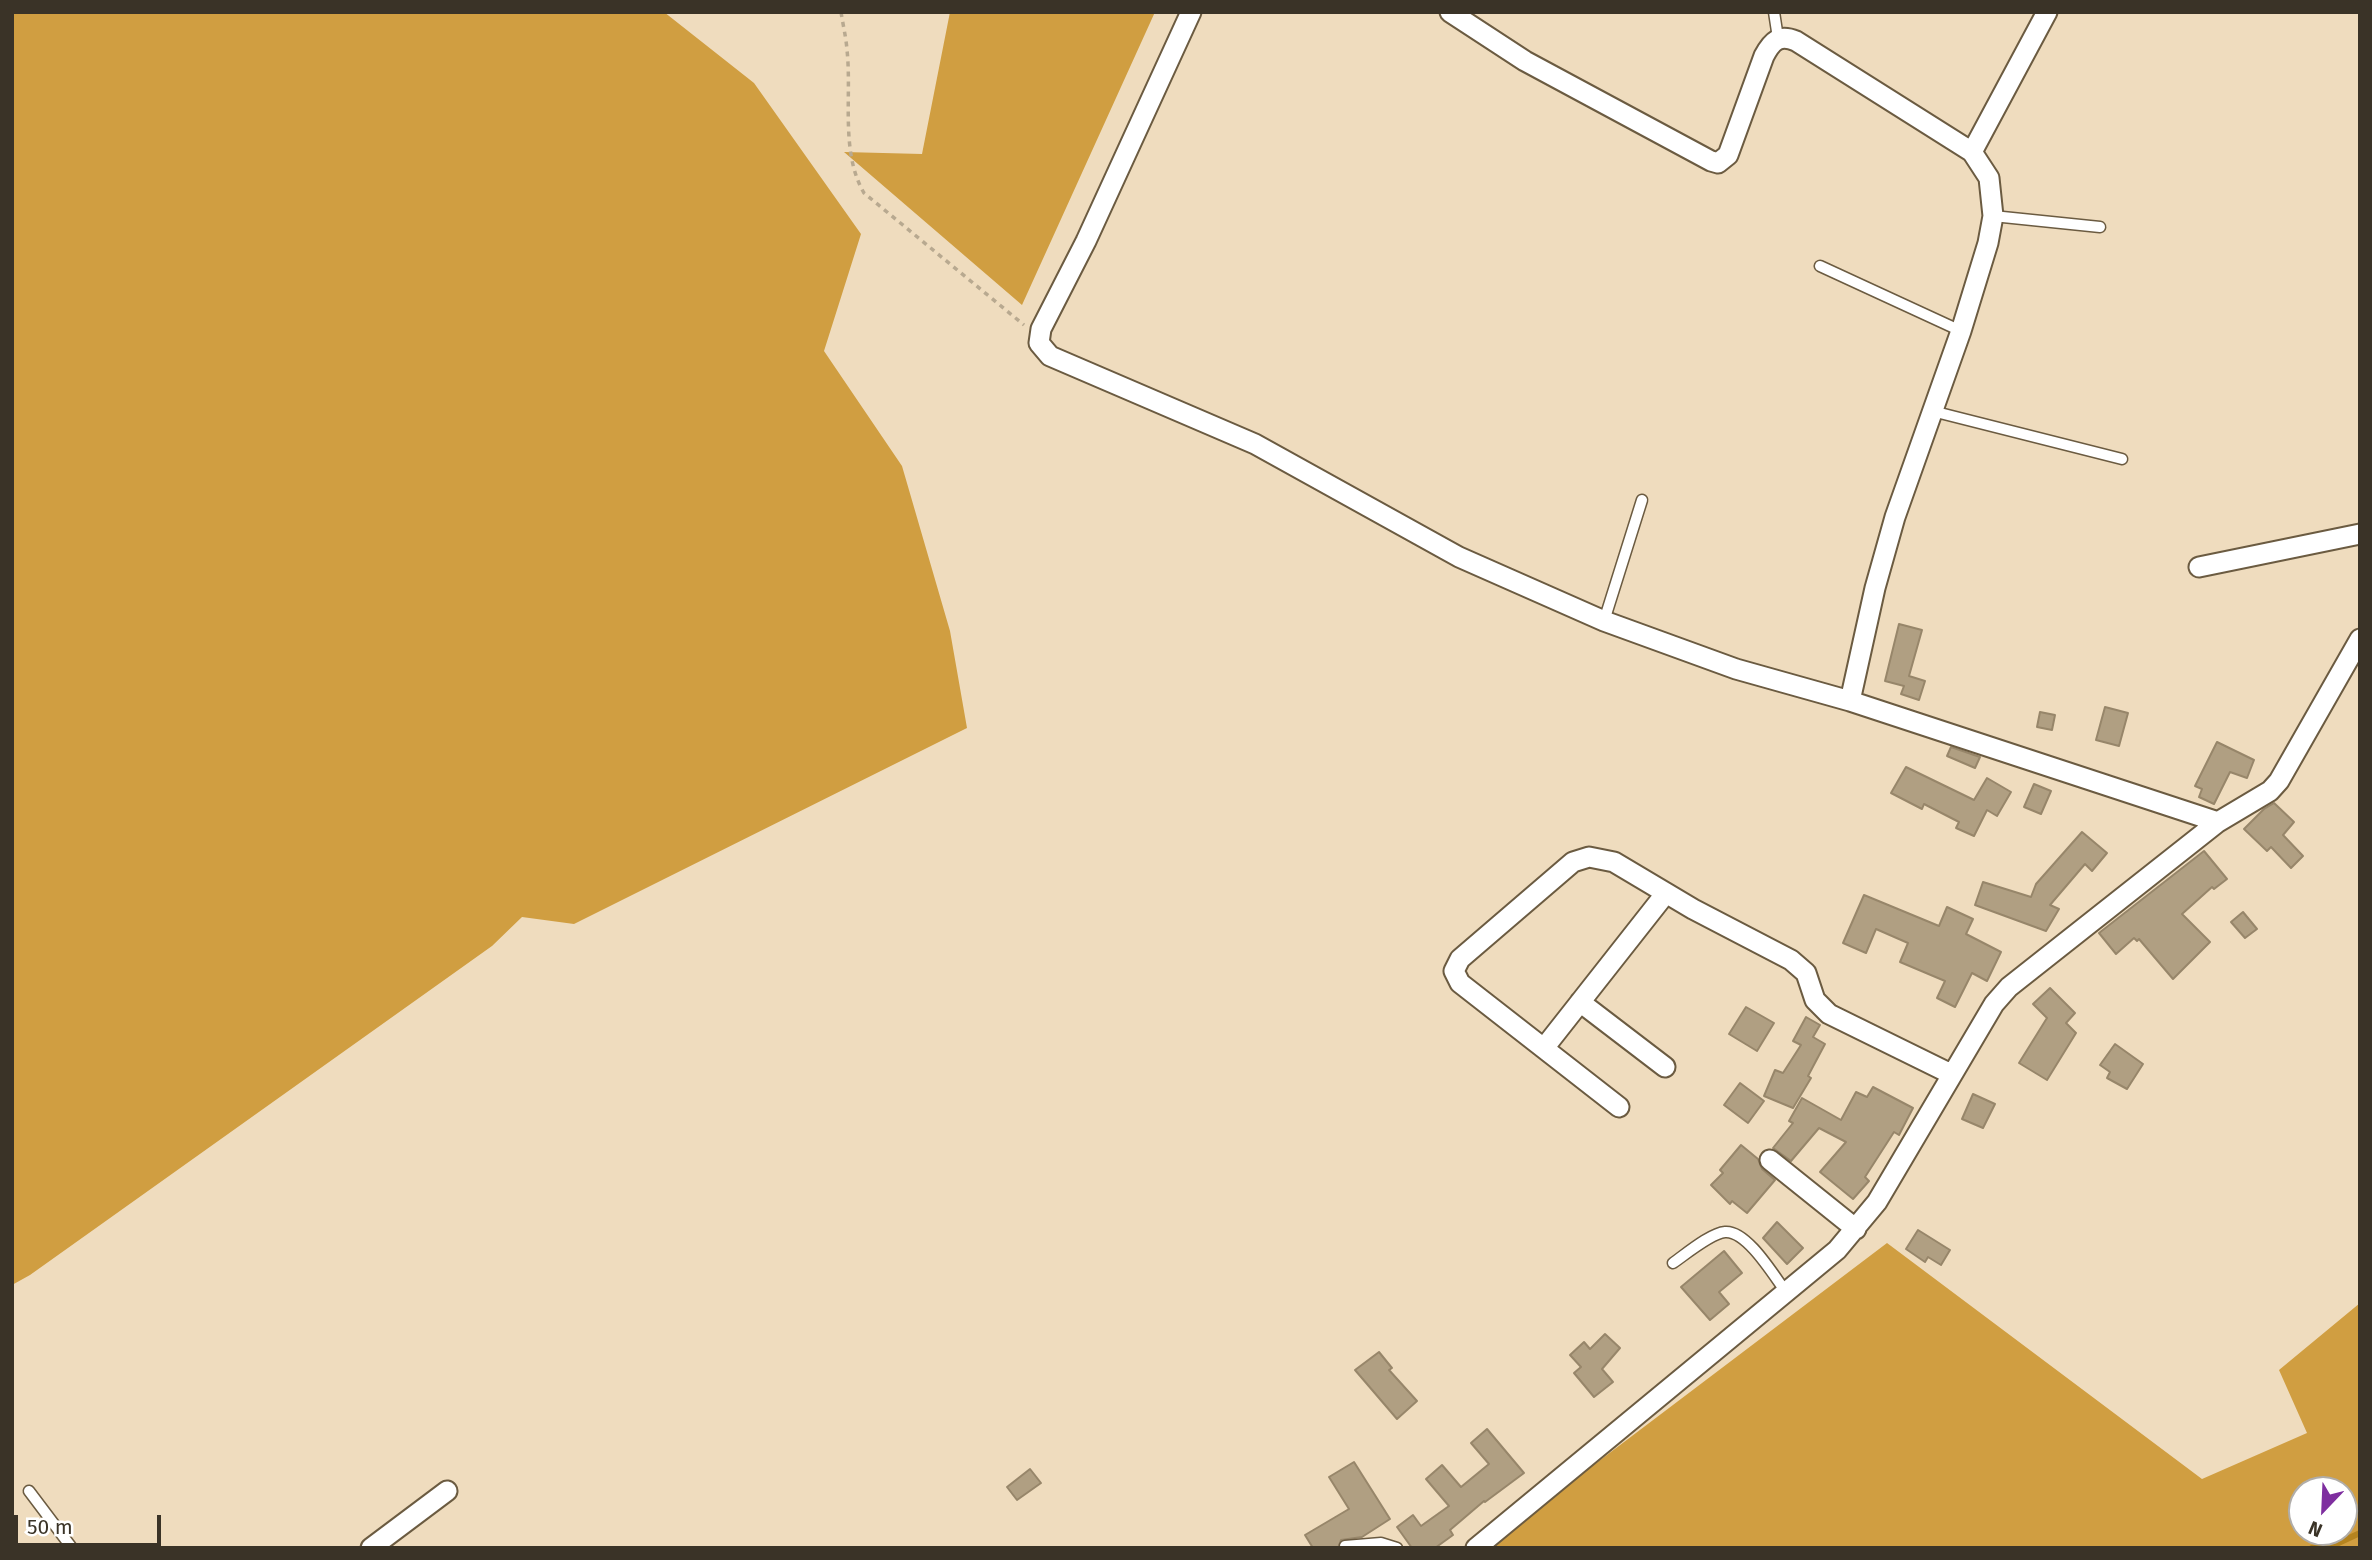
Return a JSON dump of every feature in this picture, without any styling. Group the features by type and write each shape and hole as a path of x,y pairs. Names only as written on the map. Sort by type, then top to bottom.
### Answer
{"street":[{"path":"1191,12 1086,242 1046,319 1039,338 1044,352 1060,362 1255,444 1459,557 1604,621 1736,668 1850,701 2217,822"},
{"path":"1450,12 1525,61 1718,163 1728,155 1764,56 1778,38 1786,37 1972,152 1989,178 1993,216 1988,243 1961,331 1895,517 1875,588 1850,701"},
{"path":"1972,152 2047,12"},
{"path":"2199,567 2360,534"},
{"path":"1476,1548 1838,1250 1877,1202 1994,1004 2009,987 2217,822 2270,790 2279,781 2355,663 2360,639"},
{"path":"1619,1107 1460,983 1454,971 1460,959 1573,862 1581,859 1606,859 1799,966 1811,981 1815,1000 1829,1014 1951,1074"},
{"path":"1544,1048 1666,893"},
{"path":"1580,1002 1665,1067"},
{"path":"1770,1160 1856,1229"},
{"path":"371,1548 447,1491"}],"lane":[{"path":"1774,12 1778,38"},
{"path":"1993,216 2100,227"},
{"path":"1820,266 1961,331"},
{"path":"1932,411 2122,459"},
{"path":"1604,621 1642,500"},
{"path":"1674,1263 1714,1236 1732,1232 1748,1242 1786,1292"},
{"path":"29,1491 72,1548"},
{"path":"1492,1548 1505,1523"},
{"path":"1345,1546 1381,1543 1397,1548"}],"path":[{"path":"841,12 847,49 855,176 864,193 1039,338"}],"shaded area":[{"path":"12,12 664,12 754,83 861,234 824,351 902,466 950,631 967,728 574,924 522,917 492,946 30,1275 12,1285"},
{"path":"950,12 1155,12 1022,305 844,152 922,154"},
{"path":"1887,1243 2202,1479 2307,1433 2279,1370 2360,1303 2360,1548 1484,1548"}],"building":[{"path":"1899,624 1922,630 1909,676 1925,681 1919,700 1901,694 1904,686 1885,681"},
{"path":"2105,707 2128,713 2119,746 2096,740"},
{"path":"2040,712 2055,715 2052,730 2037,727"},
{"path":"2217,742 2254,760 2247,778 2230,772 2214,804 2199,797 2202,789 2195,786"},
{"path":"1951,747 1980,757 1975,768 1947,756"},
{"path":"1906,767 1974,800 1987,778 2011,792 1997,816 1987,810 1974,836 1956,828 1959,822 1924,804 1922,809 1891,793"},
{"path":"2034,784 2051,791 2041,814 2024,807"},
{"path":"2274,803 2294,822 2283,835 2303,856 2291,868 2271,847 2267,851 2244,829"},
{"path":"2082,832 2107,853 2092,871 2085,864 2050,905 2059,909 2046,931 1975,905 1983,882 2031,897 2036,884"},
{"path":"2204,851 2227,879 2214,889 2212,887 2182,914 2210,942 2173,979 2139,939 2137,941 2134,938 2116,954 2099,933"},
{"path":"1864,895 1939,926 1947,907 1973,919 1966,934 2001,952 1987,981 1972,973 1955,1007 1937,998 1945,981 1900,962 1908,943 1876,929 1866,953 1843,943"},
{"path":"2243,912 2257,929 2245,938 2231,922"},
{"path":"2050,988 2075,1013 2066,1023 2076,1033 2047,1080 2019,1063 2047,1018 2033,1004"},
{"path":"1746,1007 1774,1023 1757,1051 1729,1034"},
{"path":"1806,1017 1820,1025 1813,1037 1825,1044 1808,1076 1811,1078 1793,1108 1764,1096 1775,1070 1783,1073 1801,1045 1793,1041"},
{"path":"2115,1044 2143,1064 2127,1089 2107,1078 2110,1072 2100,1065"},
{"path":"1740,1083 1764,1101 1748,1123 1724,1105"},
{"path":"1873,1087 1913,1108 1899,1135 1894,1132 1865,1177 1869,1181 1853,1199 1820,1172 1846,1142 1819,1128 1791,1161 1773,1148 1793,1123 1789,1121 1802,1098 1841,1120 1856,1092 1867,1097"},
{"path":"1973,1094 1995,1104 1983,1128 1962,1119"},
{"path":"1741,1145 1758,1159 1762,1169 1775,1180 1747,1213 1732,1201 1730,1204 1711,1185 1723,1173 1720,1170"},
{"path":"1777,1222 1803,1248 1787,1264 1763,1238"},
{"path":"1918,1230 1950,1250 1941,1265 1928,1257 1925,1262 1906,1249"},
{"path":"1724,1251 1742,1273 1719,1292 1729,1304 1710,1320 1681,1287"},
{"path":"1605,1334 1620,1348 1602,1369 1613,1382 1594,1397 1574,1373 1581,1367 1570,1355 1584,1342 1590,1349"},
{"path":"1379,1352 1392,1368 1389,1370 1417,1401 1397,1419 1355,1370"},
{"path":"1487,1429 1524,1473 1484,1501 1450,1530 1453,1535 1435,1548 1412,1548 1397,1527 1413,1515 1421,1526 1449,1506 1426,1479 1442,1465 1461,1487 1489,1464 1471,1443"},
{"path":"1354,1462 1390,1519 1362,1537 1341,1540 1338,1548 1313,1548 1305,1535 1349,1509 1329,1477"},
{"path":"1030,1469 1041,1483 1017,1500 1007,1487"}],"waterway":[{"path":"2312,1548 2332,1546 2360,1533"}]}
